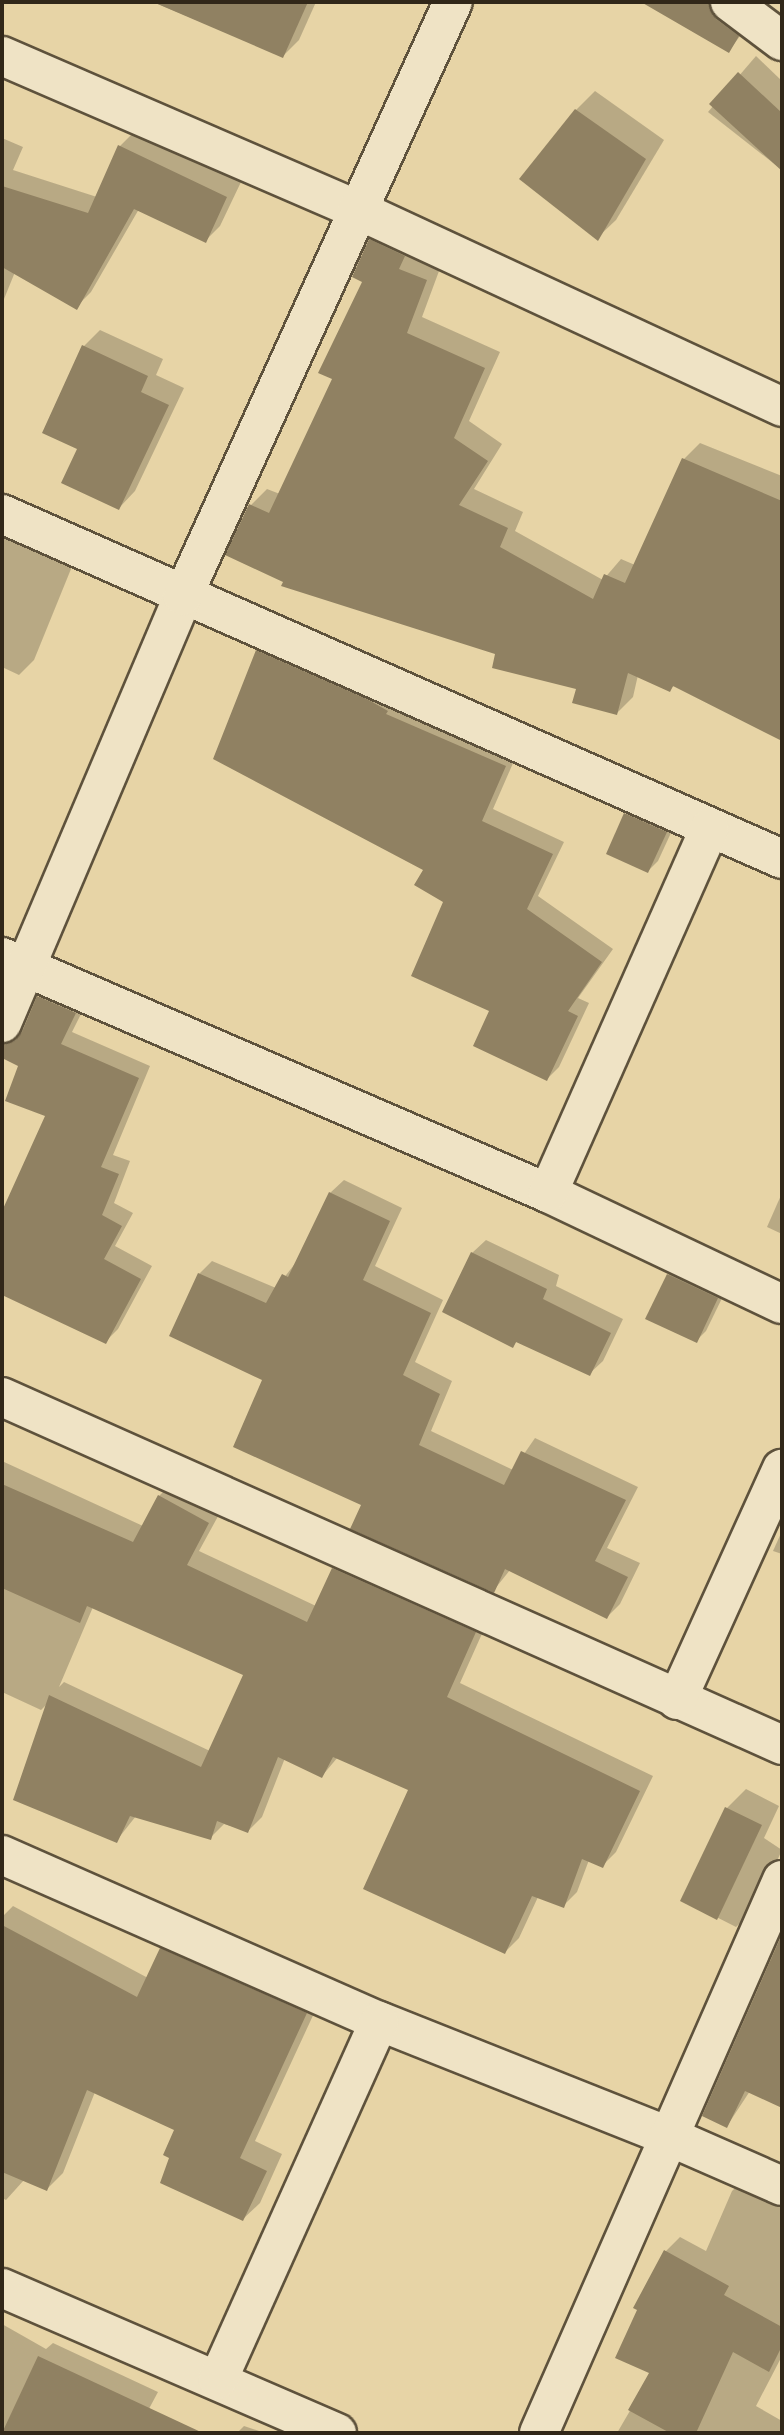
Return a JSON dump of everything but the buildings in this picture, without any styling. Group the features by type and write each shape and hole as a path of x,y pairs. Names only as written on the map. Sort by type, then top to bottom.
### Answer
{"street":[{"path":"2,1023 13,962 453,2"},
{"path":"730,2 782,41"},
{"path":"2,56 358,210 782,407"},
{"path":"2,514 782,859"},
{"path":"548,1192 710,828"},
{"path":"13,962 548,1192 782,1304"},
{"path":"2,1397 782,1745"},
{"path":"677,1700 782,1469"},
{"path":"2,1855 379,2021 668,2136 782,2186"},
{"path":"539,2433 782,1880"},
{"path":"218,2380 379,2021"},
{"path":"2,2288 337,2433"}]}
